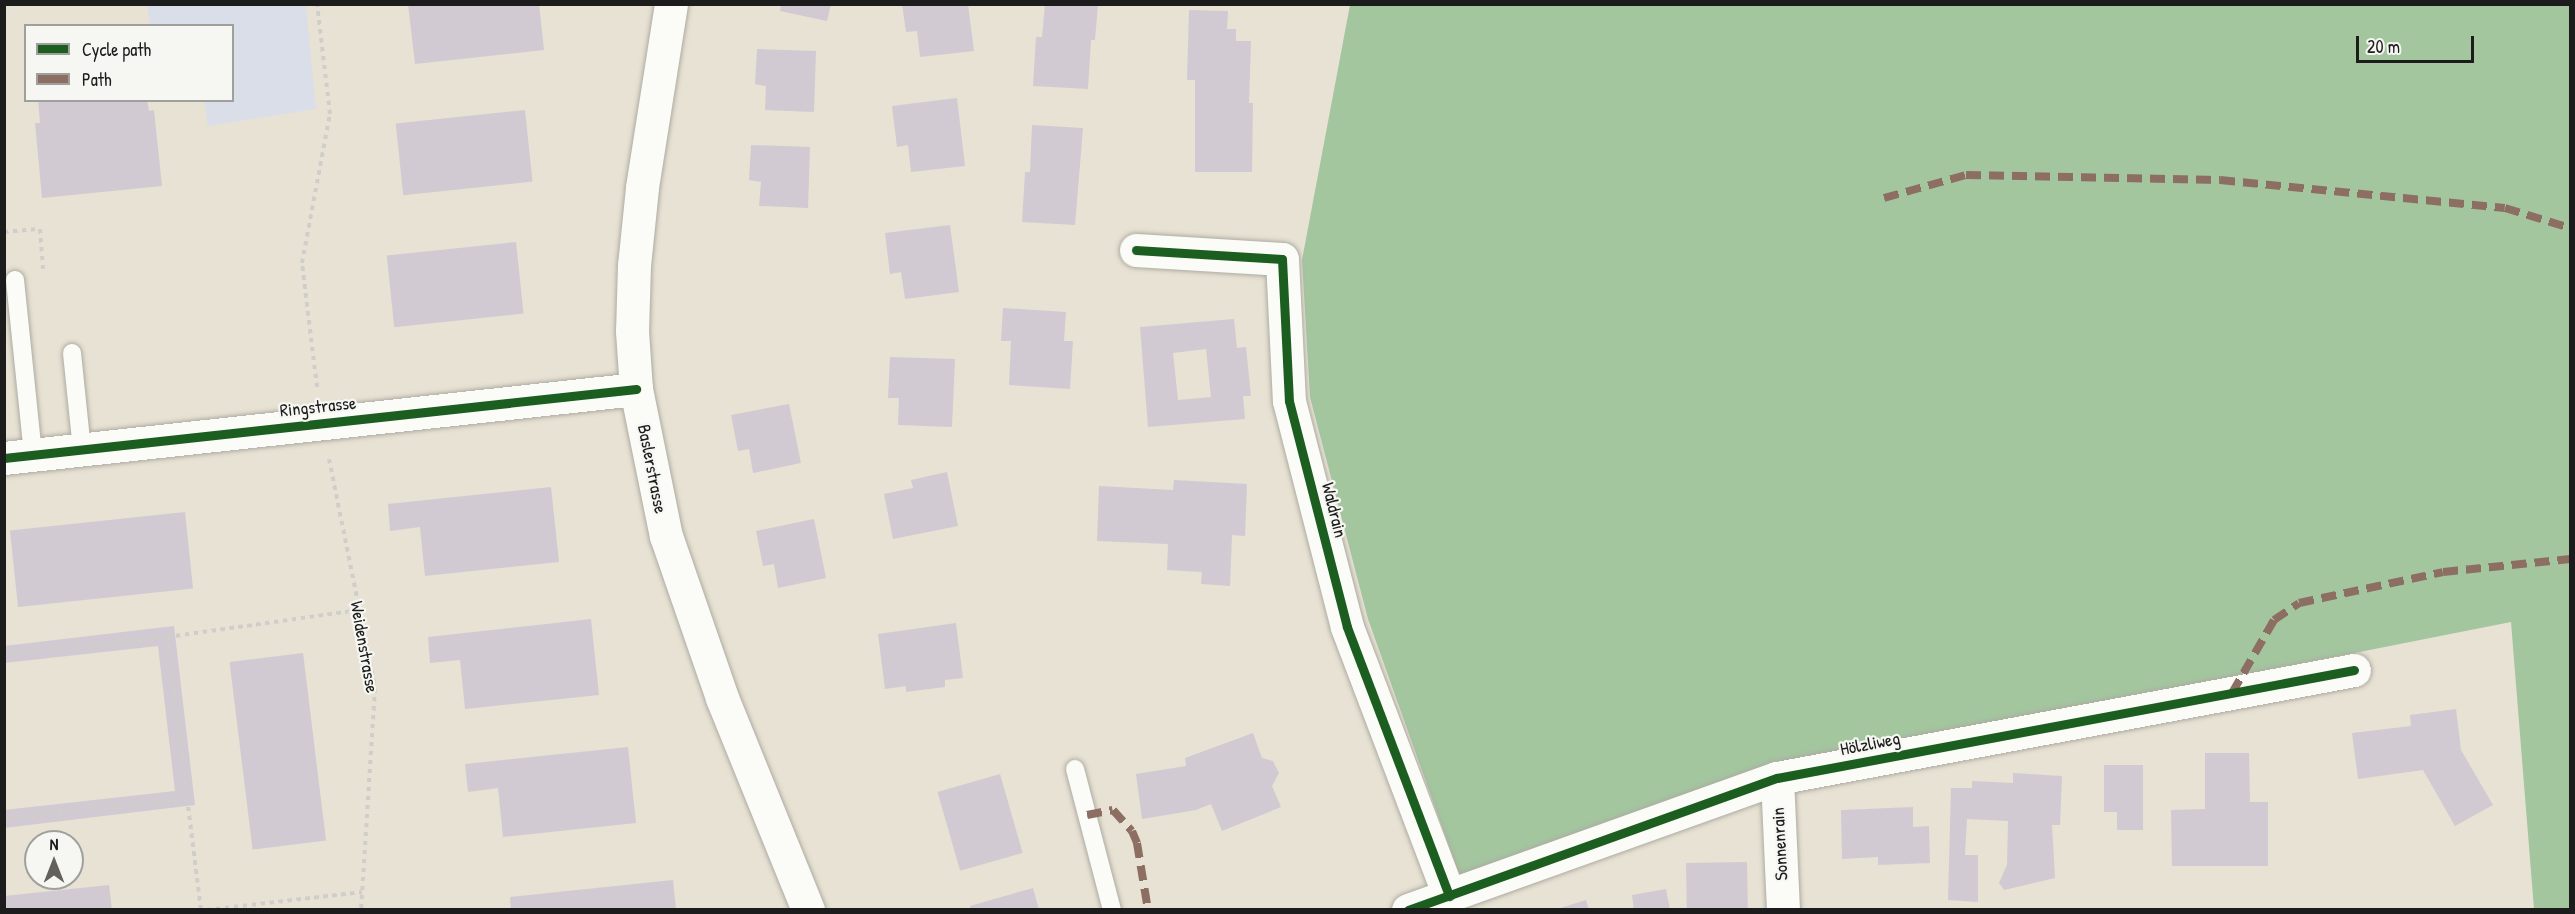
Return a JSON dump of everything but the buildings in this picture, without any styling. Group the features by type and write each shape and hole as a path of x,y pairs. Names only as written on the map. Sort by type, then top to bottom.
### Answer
{"street":[{"name":"Baslerstrasse","path":"671,4 642,188 634,264 632,331 636,389 666,536 722,698 808,909"},
{"name":"Waldrain","path":"1136,250 1282,259 1289,401 1344,615 1449,896"},
{"name":"Ringstrasse","path":"19,457 636,389"},
{"name":"Hölzliweg","path":"1408,909 1777,778 2354,670"},
{"name":"Sonnenrain","path":"1777,778 1783,909"}],"lane":[{"path":"15,280 19,457"},
{"path":"72,352 82,450"},
{"path":"1075,769 1112,909"}],"path":[{"path":"4,654 167,637 358,610"},
{"path":"167,637 201,909"},
{"path":"4,818 187,799"},
{"path":"207,909 362,892"}],"shaded area":[{"path":"147,5 306,5 316,109 208,126 204,102 234,102 234,24 150,24"}],"green space":[{"path":"1350,5 2570,5 2570,909 2534,909 2511,622 1782,766 1460,877 1368,619 1310,397 1302,260"}],"marked path":[{"path":"1884,198 1966,175 2220,180 2505,208 2570,228"},
{"path":"2232,693 2274,620 2299,603 2443,572 2570,559"},
{"path":"1087,815 1113,810 1132,831 1137,843 1148,910"}],"cycle path":[{"path":"1136,250 1282,259 1289,401 1347,627 1449,896"},
{"path":"4,458 636,389"},
{"path":"1408,910 1777,778 2354,670"}]}
